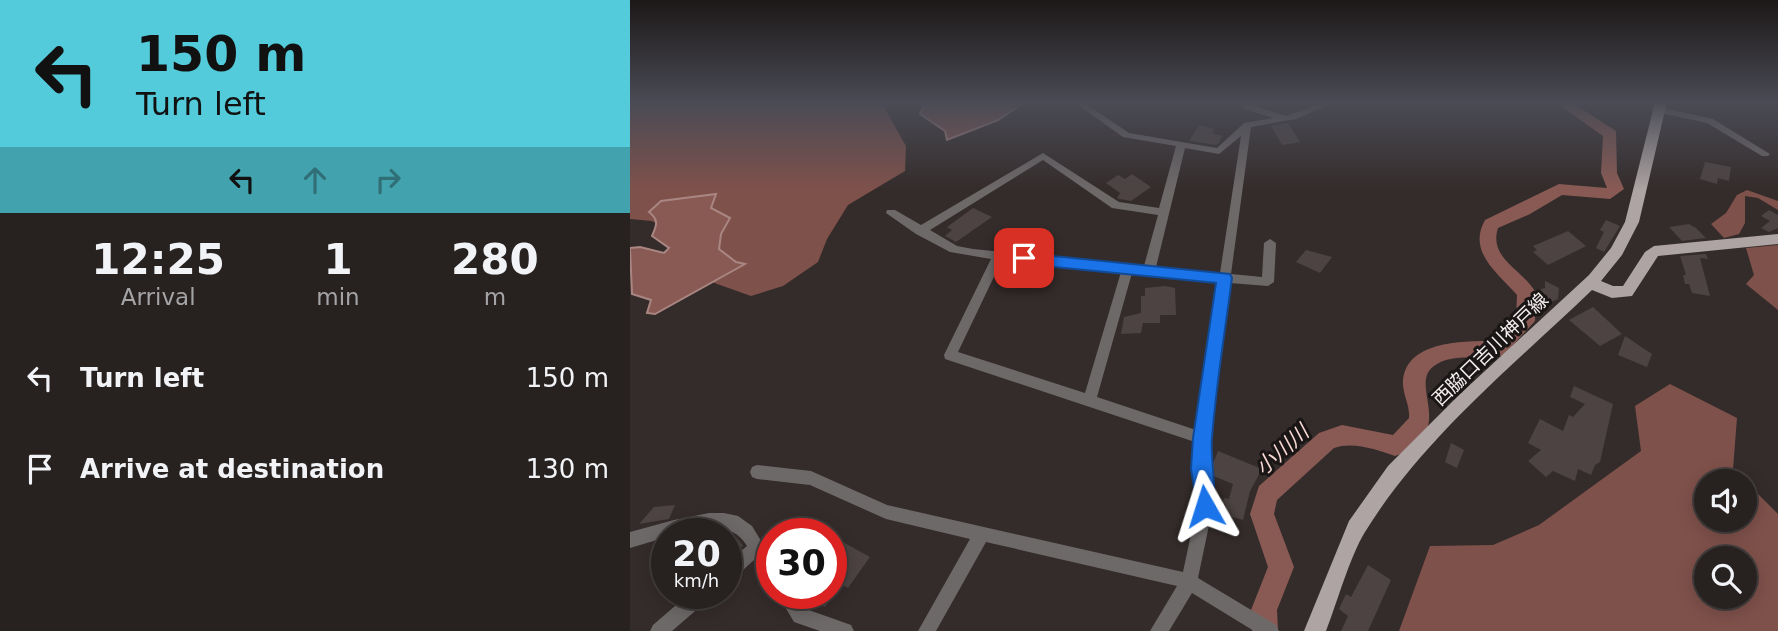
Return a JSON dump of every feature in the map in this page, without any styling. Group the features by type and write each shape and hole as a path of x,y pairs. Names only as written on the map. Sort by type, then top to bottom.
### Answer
{"main road":[{"name":"西脇口吉川神戸線","path":"1315,631 1356,528 1395,472 1466,399 1589,283 1617,251 1632,222 1654,131"},
{"path":"1589,283 1612,292 1627,292 1635,284 1644,261 1654,251 1778,239"}],"street":[{"path":"1121,131 1126,135 1219,151 1240,131"},
{"path":"1159,631 1189,582 1205,506 1201,469 1202,438 1246,131"},
{"path":"1727,131 1765,154"},
{"path":"1149,270 1181,144"},
{"path":"920,231 1043,156 1116,205 1162,212"},
{"path":"891,213 954,249 998,256 1268,282 1270,243"},
{"path":"998,256 950,355 1202,438"},
{"path":"1089,401 1128,268"},
{"path":"757,472 811,478 886,512 1189,582 1270,631"},
{"path":"630,540 720,518 738,524 747,531 755,550 742,561"},
{"path":"928,631 981,535"},
{"path":"659,631 684,609"},
{"path":"795,609 800,616 845,631"}],"shaded area":[{"path":"630,131 898,131 906,146 905,171 848,205 827,239 818,262 783,286 751,296 706,280 679,236 652,221 630,219"},
{"path":"945,131 969,131 947,140"},
{"path":"1747,190 1778,201 1778,210 1758,198 1745,196 1745,223 1739,234 1724,238 1711,224 1726,213 1737,195"},
{"path":"716,194 711,208 730,218 721,234 719,249 736,262 745,264 655,314 647,313 651,300 632,294 630,248 640,247 664,253 669,248 652,236 656,223 649,212 661,201"},
{"path":"1778,245 1778,310 1746,284 1754,275 1746,248"},
{"path":"1670,384 1737,418 1733,469 1694,469 1694,532 1757,532 1757,493 1778,514 1778,631 1399,631 1430,546 1493,545 1539,525 1641,451 1635,406"}],"building":[{"path":"1195,131 1213,131 1222,136 1216,145 1189,141"},
{"path":"1274,131 1293,131 1300,142 1282,145"},
{"path":"1705,162 1731,167 1729,181 1718,178 1717,184 1700,179"},
{"path":"1132,174 1151,187 1131,201 1117,198 1120,193 1106,183 1118,175 1125,179"},
{"path":"973,208 992,217 956,242 945,236 952,230 947,227"},
{"path":"1769,210 1778,215 1778,228 1769,232 1761,228 1770,221 1761,216"},
{"path":"1606,220 1620,226 1604,252 1596,248 1604,232 1600,230"},
{"path":"1689,224 1706,238 1682,241 1669,227"},
{"path":"1568,231 1586,246 1548,265 1533,252 1537,250 1533,246"},
{"path":"1306,250 1332,257 1320,273 1296,262"},
{"path":"1706,254 1708,259 1700,258 1710,296 1692,293 1689,284 1685,284 1683,275 1686,275 1680,256"},
{"path":"1545,281 1559,288 1558,299 1549,303 1548,308 1536,304 1538,290 1545,288"},
{"path":"1145,288 1175,288 1176,315 1160,315 1160,323 1143,323 1141,333 1121,334 1124,317 1141,313 1141,296 1145,296"},
{"path":"1593,307 1622,334 1600,346 1569,320"},
{"path":"1625,336 1652,354 1647,367 1618,355"},
{"path":"1574,386 1613,404 1600,462 1595,465 1591,475 1578,469 1575,481 1553,471 1546,477 1528,461 1541,450 1528,443 1540,419 1563,431 1569,415 1573,417 1585,404 1570,397"},
{"path":"1451,443 1464,450 1457,468 1445,462"},
{"path":"1218,451 1262,469 1250,491 1243,520 1219,513 1224,498 1229,499 1233,484 1211,475"},
{"path":"675,505 669,518 651,518 651,522 639,524 654,507"},
{"path":"847,544 870,557 847,587"},
{"path":"1368,565 1391,580 1368,631 1341,631 1348,616 1339,609 1346,594 1351,597"}],"waterway":[{"name":"小川川","path":"1265,631 1264,610 1281,567 1262,514 1267,494 1327,440 1342,435 1381,440 1395,446 1413,431 1420,418 1414,381 1417,369 1425,361 1447,352 1497,349 1525,321 1527,293 1491,254 1487,245 1491,224 1524,210 1559,189 1610,194 1616,189 1609,173 1611,134 1607,131"}],"route":[{"path":"1024,258 1225,278 1202,438 1201,469 1205,506"}]}
